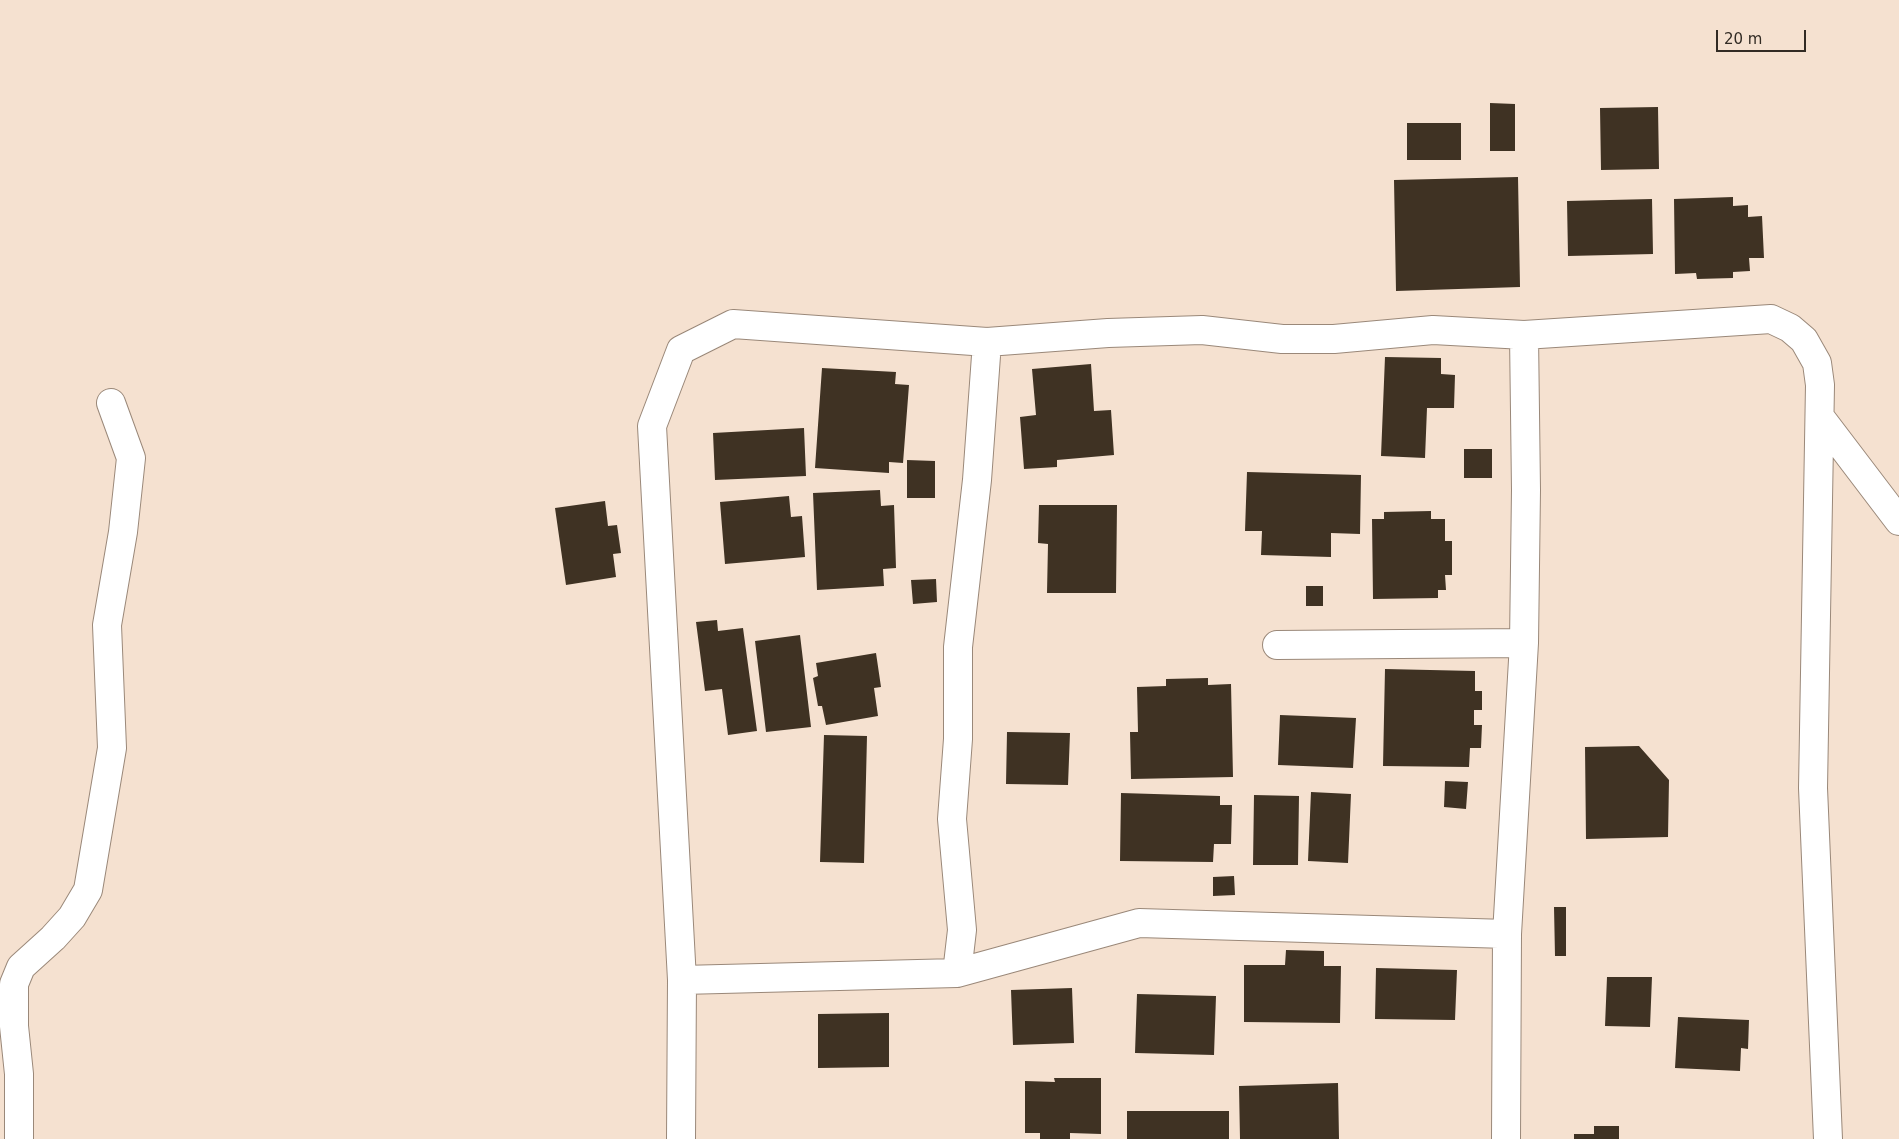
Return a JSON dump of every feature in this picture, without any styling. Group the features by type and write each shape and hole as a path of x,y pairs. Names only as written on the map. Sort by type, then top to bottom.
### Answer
{"street":[{"path":"681,1139 682,980 652,426 681,350 734,324 987,342 1108,333 1202,330 1282,339 1334,339 1433,330 1524,335 1771,318 1790,328 1804,340 1818,363 1820,385 1814,788 1828,1139"},
{"path":"1506,1139 1507,934 1524,643 1526,490 1524,335"},
{"path":"957,973 962,930 952,819 958,738 958,646 977,480 987,342"},
{"path":"19,1139 19,1074 14,1026 14,984 21,967 53,938 72,917 88,890 112,748 107,625 123,532 131,458 111,403"},
{"path":"1820,417 1899,521"},
{"path":"1277,645 1524,643"},
{"path":"682,980 957,973 1139,922 1507,934"}],"building":[{"path":"1490,103 1515,104 1515,151 1490,151"},
{"path":"1658,107 1659,169 1601,170 1600,108"},
{"path":"1407,123 1461,123 1461,160 1407,160"},
{"path":"1518,177 1520,287 1396,291 1394,180"},
{"path":"1733,197 1733,206 1748,205 1748,217 1762,216 1764,258 1749,258 1750,271 1733,272 1733,278 1697,279 1696,273 1675,274 1674,199"},
{"path":"1652,199 1653,254 1568,256 1567,201"},
{"path":"1385,357 1441,358 1441,374 1455,375 1454,408 1427,408 1425,458 1381,456"},
{"path":"1091,364 1094,411 1111,410 1114,455 1057,460 1057,467 1024,469 1020,417 1036,415 1032,369"},
{"path":"822,368 896,372 895,384 909,385 903,463 889,462 889,473 815,468"},
{"path":"804,428 806,476 715,480 713,433"},
{"path":"1464,449 1492,449 1492,478 1464,478"},
{"path":"907,460 935,461 935,498 907,498"},
{"path":"1247,472 1361,475 1360,534 1331,533 1331,557 1261,555 1262,531 1245,531"},
{"path":"880,490 881,506 894,505 896,568 883,569 884,586 817,590 813,493"},
{"path":"789,496 791,517 802,516 805,557 725,564 720,502"},
{"path":"605,501 608,526 617,525 621,553 613,554 616,577 566,585 555,508"},
{"path":"1039,505 1117,505 1116,593 1047,593 1048,544 1038,543"},
{"path":"1431,511 1431,519 1445,519 1445,541 1452,541 1452,575 1445,575 1446,590 1438,590 1438,598 1373,599 1372,519 1384,519 1384,512"},
{"path":"936,579 937,602 913,604 911,580"},
{"path":"1306,586 1323,586 1323,606 1306,606"},
{"path":"717,620 718,631 743,628 757,731 728,735 722,689 705,691 696,622"},
{"path":"800,635 811,727 766,732 755,641"},
{"path":"876,653 881,687 874,688 878,716 826,725 822,706 818,706 813,678 818,676 816,663"},
{"path":"1385,669 1475,671 1475,691 1482,691 1482,710 1474,710 1474,725 1482,725 1481,748 1470,748 1469,767 1383,766"},
{"path":"1208,678 1208,685 1231,684 1233,777 1131,779 1130,732 1138,732 1137,687 1166,686 1166,679"},
{"path":"1280,715 1356,718 1353,768 1278,765"},
{"path":"1007,732 1070,733 1068,785 1006,784"},
{"path":"824,735 867,736 864,863 820,862"},
{"path":"1639,746 1669,780 1668,837 1586,839 1585,747"},
{"path":"1445,781 1468,782 1466,809 1444,807"},
{"path":"1311,792 1351,794 1348,863 1308,861"},
{"path":"1121,793 1220,796 1220,805 1232,805 1231,844 1214,844 1213,862 1120,861"},
{"path":"1254,795 1299,796 1298,865 1253,865"},
{"path":"1234,876 1235,895 1213,896 1213,877"},
{"path":"1554,907 1566,907 1566,956 1555,956"},
{"path":"1286,950 1324,951 1324,966 1341,966 1340,1023 1244,1022 1244,965 1285,965"},
{"path":"1376,968 1457,970 1455,1020 1375,1019"},
{"path":"1607,977 1652,977 1650,1027 1605,1026"},
{"path":"1072,988 1074,1043 1013,1045 1011,990"},
{"path":"1137,994 1216,996 1214,1055 1135,1053"},
{"path":"889,1013 889,1067 818,1068 818,1014"},
{"path":"1678,1017 1749,1020 1748,1049 1741,1048 1740,1071 1675,1068"},
{"path":"1054,1078 1101,1078 1101,1134 1070,1133 1070,1139 1040,1139 1040,1133 1025,1133 1025,1081 1055,1082"},
{"path":"1338,1083 1339,1139 1240,1139 1239,1086"},
{"path":"1127,1111 1229,1111 1229,1139 1127,1139"},
{"path":"1594,1126 1619,1126 1619,1139 1574,1139 1574,1134 1594,1134"}]}
